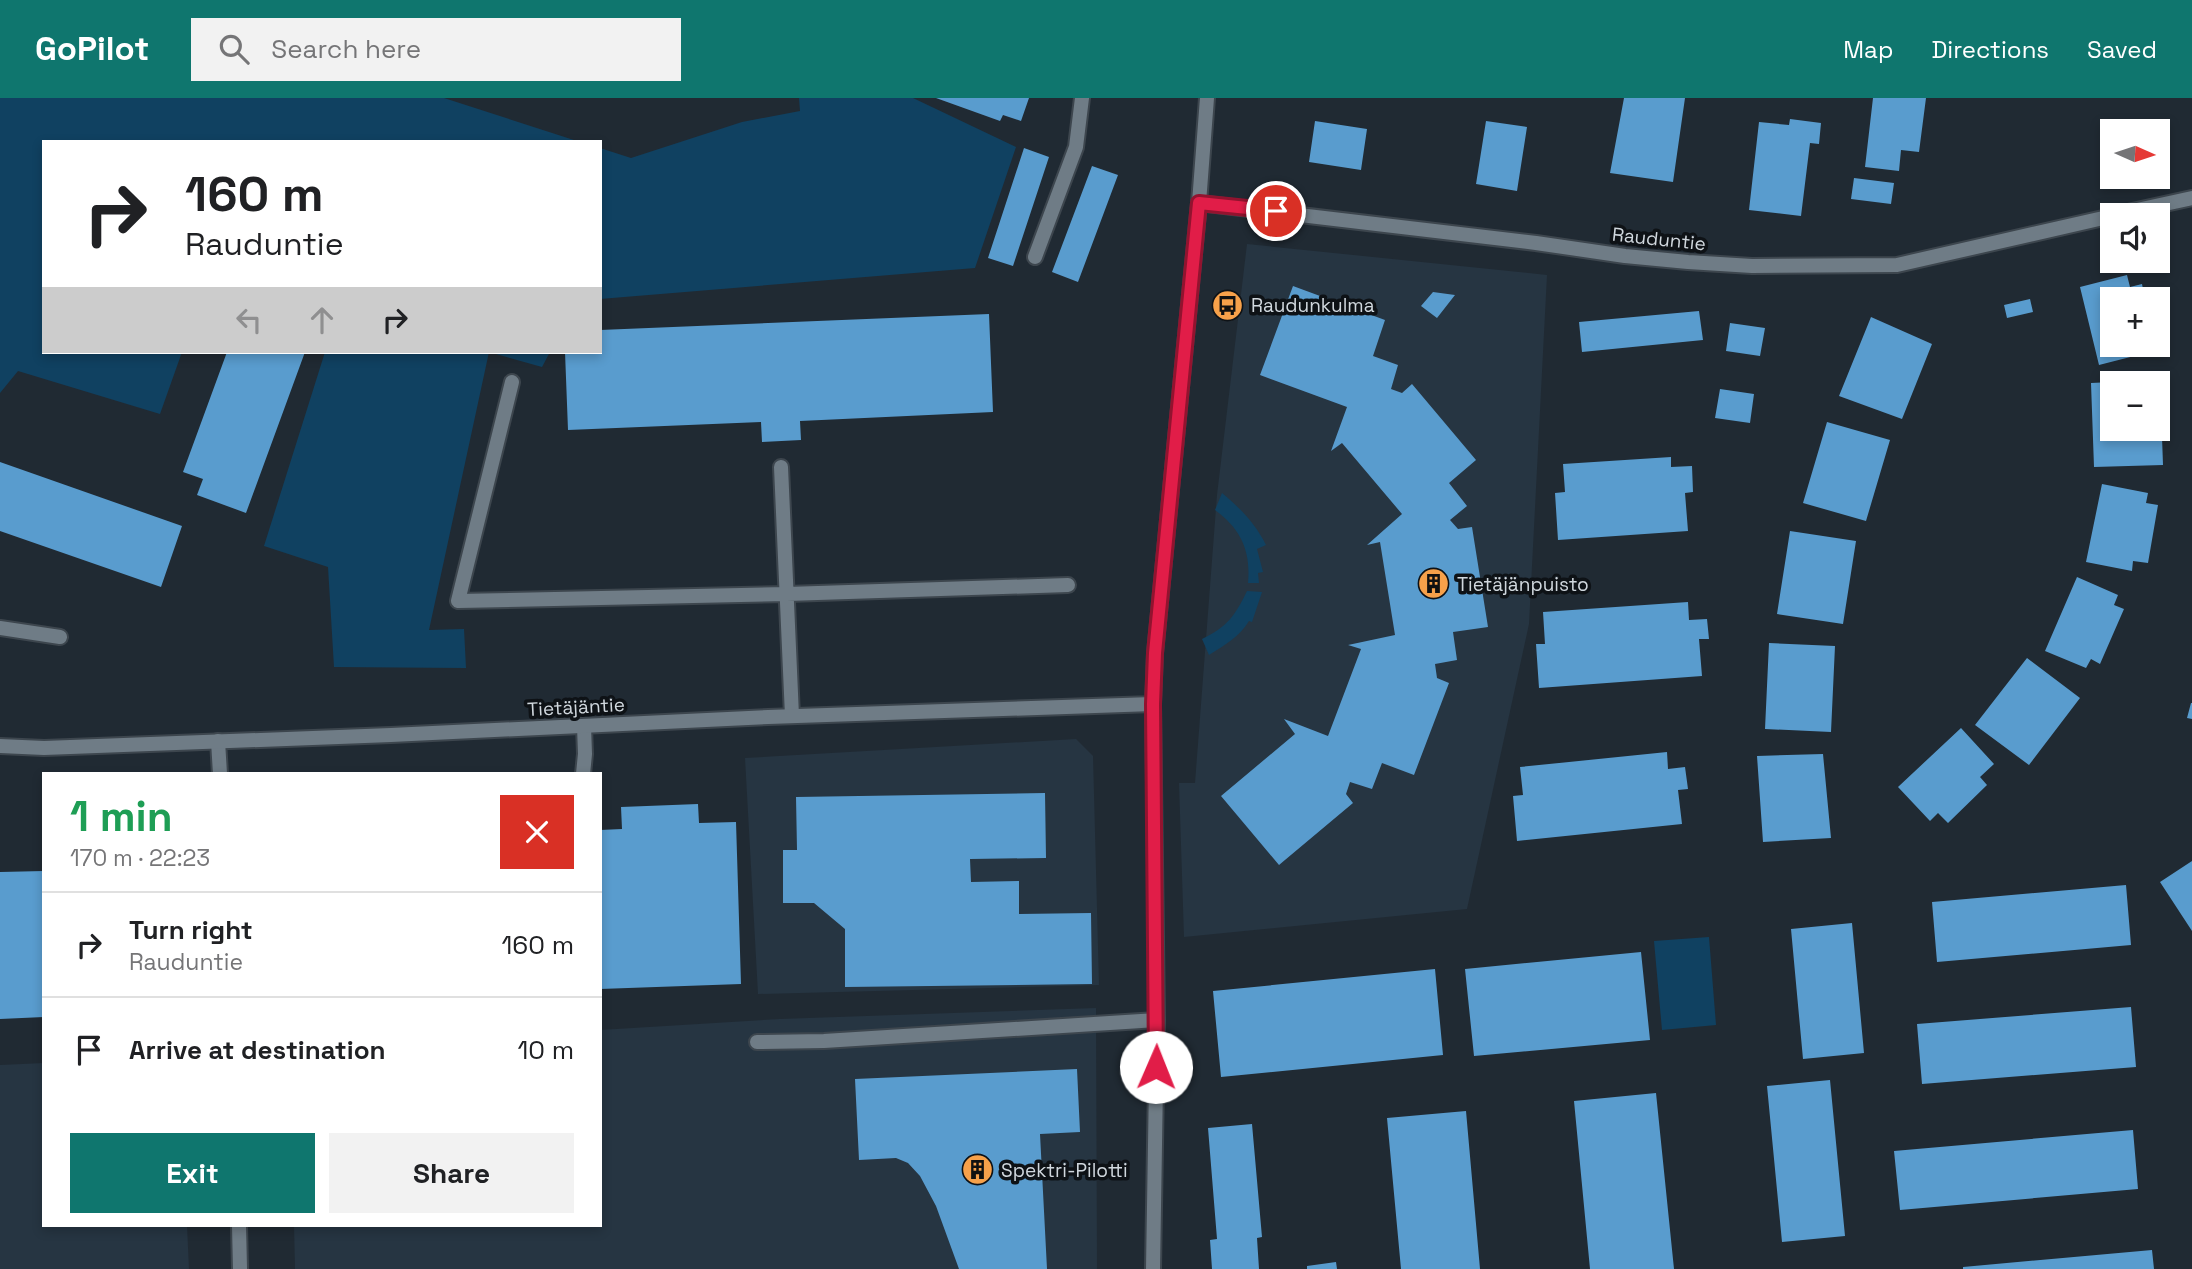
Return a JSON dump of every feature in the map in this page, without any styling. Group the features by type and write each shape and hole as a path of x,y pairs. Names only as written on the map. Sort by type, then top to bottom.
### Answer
{"street":[{"path":"1035,257 1076,148 1082,98"},
{"path":"1153,1269 1157,1020 1153,704 1207,98"},
{"name":"Rauduntie","path":"2169,203 2192,198"},
{"name":"Rauduntie","path":"1199,203 1523,241 1625,256 1776,266 1897,265 2100,218"},
{"path":"512,382 458,601 1068,585"},
{"path":"781,467 792,716"},
{"path":"0,628 60,637"},
{"name":"Tietäjäntie","path":"0,746 44,748 391,736 792,716 1153,704"},
{"path":"583,772 586,754 584,726"},
{"path":"218,741 220,772"},
{"path":"757,1042 824,1041 1157,1020"},
{"path":"239,1227 240,1269"}],"shaded area":[{"path":"0,98 444,98 574,140 42,140 42,354 181,354 160,414 18,371 0,393"},
{"path":"799,98 913,98 1016,147 975,268 602,299 602,149 631,158 742,122 800,111"},
{"path":"1247,244 1547,275 1529,624 1467,909 1184,937 1179,783 1195,783 1217,495"},
{"path":"324,354 489,354 429,630 464,629 466,668 334,667 328,567 264,546"},
{"path":"496,354 549,354 542,367"},
{"path":"1222,493 1247,517 1266,545 1257,549 1263,572 1258,573 1259,583 1248,583 1246,551 1238,533 1215,510"},
{"path":"1247,591 1262,592 1252,622 1249,621 1236,636 1209,655 1202,639 1229,620"},
{"path":"1076,739 1093,756 1099,985 758,994 745,758"},
{"path":"1709,937 1716,1025 1662,1030 1654,941"},
{"path":"1096,1008 1097,1269 295,1269 294,1227 602,1227 602,1030 780,1019"},
{"path":"42,1063 42,1227 187,1227 189,1269 0,1269 0,1065"}],"building":[{"path":"936,98 1029,98 1021,121 1003,115 1000,121"},
{"path":"1624,98 1685,98 1673,182 1610,173"},
{"path":"1873,98 1926,98 1919,152 1901,150 1899,171 1865,167"},
{"path":"1790,119 1821,123 1819,144 1810,143 1801,216 1749,210 1759,122 1789,125"},
{"path":"1315,121 1367,129 1361,170 1309,162"},
{"path":"1486,121 1527,127 1517,191 1476,184"},
{"path":"1024,148 1049,157 1013,266 988,258"},
{"path":"1092,166 1118,175 1078,282 1052,272"},
{"path":"1854,178 1894,183 1891,204 1851,199"},
{"path":"2127,275 2130,287 2100,287 2100,357 2130,357 2099,365 2080,287"},
{"name":"Tietäjänpuisto","path":"1293,286 1385,320 1373,356 1398,365 1391,389 1402,393 1412,384 1476,460 1449,483 1467,506 1450,520 1458,529 1472,527 1488,627 1453,632 1457,660 1435,664 1437,678 1449,683 1414,775 1382,763 1372,789 1350,782 1346,794 1353,803 1279,865 1221,796 1295,734 1284,719 1328,736 1361,649 1348,645 1395,635 1380,542 1367,545 1402,514 1342,443 1331,451 1347,407 1260,375"},
{"path":"1433,292 1455,295 1437,318 1421,306"},
{"path":"2030,299 2033,312 2007,318 2004,305"},
{"path":"1699,311 1703,340 1582,352 1579,322"},
{"path":"989,314 993,412 800,421 801,440 762,442 761,422 568,430 565,354 602,354 602,330"},
{"path":"1871,317 1932,344 1902,419 1839,396"},
{"path":"1730,323 1765,328 1760,356 1726,351"},
{"path":"226,354 304,354 246,513 197,495 203,479 183,472"},
{"path":"2091,383 2100,383 2100,441 2162,441 2163,465 2094,467"},
{"path":"1720,389 1754,394 1750,423 1715,418"},
{"path":"1827,422 1890,440 1866,521 1803,503"},
{"path":"1671,457 1671,467 1692,466 1693,492 1685,493 1688,531 1558,540 1555,493 1565,492 1563,464"},
{"path":"0,462 182,526 161,587 0,531"},
{"path":"2102,484 2148,493 2146,503 2158,505 2148,563 2133,561 2132,571 2086,562"},
{"path":"1790,531 1856,541 1843,624 1777,614"},
{"path":"2077,577 2118,595 2114,605 2124,609 2100,664 2091,659 2086,668 2045,651"},
{"path":"1688,602 1689,620 1707,619 1709,639 1699,639 1702,676 1539,688 1536,644 1545,644 1543,612"},
{"path":"1769,643 1835,646 1831,732 1765,729"},
{"path":"2027,658 2080,698 2029,765 1975,725"},
{"path":"2192,703 2192,719 2187,718"},
{"path":"1961,728 1994,764 1980,777 1987,785 1948,823 1938,813 1930,821 1898,787"},
{"path":"1667,752 1668,769 1685,767 1688,789 1678,790 1682,824 1517,841 1513,796 1523,795 1520,767"},
{"path":"1823,754 1831,838 1763,842 1757,756"},
{"path":"1045,793 1046,858 970,859 971,882 1019,881 1019,914 1091,913 1092,984 845,987 845,929 814,903 783,903 783,850 797,850 796,797"},
{"path":"698,804 699,823 736,822 741,984 602,989 602,830 622,829 621,807"},
{"path":"2192,861 2192,931 2160,882"},
{"path":"42,871 42,1017 0,1019 0,872"},
{"path":"2126,885 2131,945 1937,962 1932,902"},
{"path":"1852,923 1864,1053 1803,1059 1791,929"},
{"path":"1641,952 1650,1040 1474,1056 1465,969"},
{"path":"1435,969 1443,1055 1221,1077 1213,991"},
{"path":"2131,1007 2136,1067 1922,1084 1917,1024"},
{"name":"Spektri-Pilotti","path":"1077,1069 1080,1132 1040,1134 1047,1269 959,1269 936,1206 920,1176 908,1163 896,1158 859,1160 855,1079"},
{"path":"1830,1080 1845,1236 1782,1242 1767,1086"},
{"path":"1656,1093 1674,1269 1590,1269 1574,1101"},
{"path":"1466,1111 1480,1269 1401,1269 1387,1118"},
{"path":"1252,1124 1262,1237 1257,1238 1259,1269 1212,1269 1210,1240 1217,1239 1208,1128"},
{"path":"2133,1130 2138,1189 1900,1210 1894,1151"},
{"path":"2152,1250 2154,1269 1963,1269 1963,1267"},
{"path":"1336,1262 1337,1269 1307,1269 1307,1266"}],"place":[{"name":"Raudunkulma","path":"1228,305"},
{"name":"Tietäjänpuisto","path":"1434,584"},
{"name":"Spektri-Pilotti","path":"978,1170"}],"route":[{"path":"1156,1067 1153,704 1155,653 1199,203 1276,211"}]}
